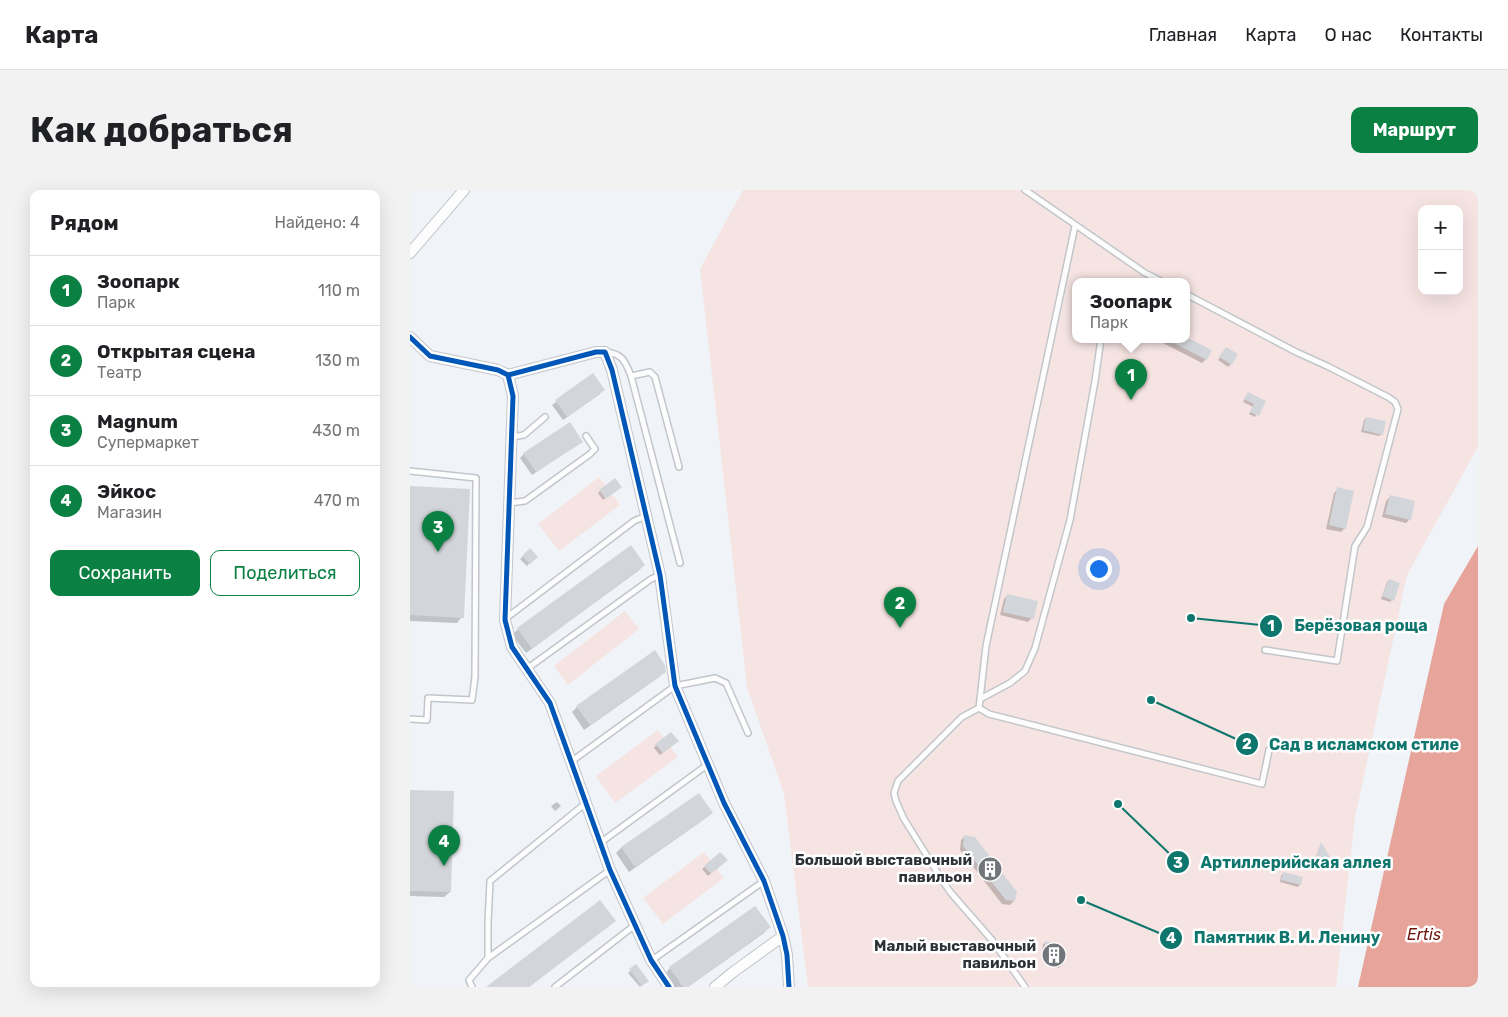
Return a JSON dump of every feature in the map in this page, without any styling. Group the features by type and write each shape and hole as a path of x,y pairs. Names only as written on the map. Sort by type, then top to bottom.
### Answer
{"street":[{"path":"410,253 464,190"},
{"path":"410,337 430,356 498,370 508,375 596,352 606,352 612,370 660,575 675,686 707,765 738,832 764,881 783,936 787,955 789,987"},
{"path":"508,375 513,396 505,620 512,647 550,702 610,870 651,960 669,987"},
{"path":"716,987 783,936"}],"lane":[{"path":"1025,190 1075,226 1155,278"},
{"path":"979,708 986,646 1075,226"},
{"path":"1190,296 1296,352 1388,397 1395,402 1398,409 1368,527 1355,546 1337,660 1265,650"},
{"path":"980,699 1010,683 1025,671 1035,648 1070,520 1100,343"},
{"path":"606,352 617,354 621,357 631,376 680,563"},
{"path":"631,376 650,372 655,377 679,467"},
{"path":"511,437 524,435 545,417"},
{"path":"509,503 525,501 590,454 594,449 586,436"},
{"path":"410,471 476,478 475,677 472,700 428,698 427,720 410,719"},
{"path":"505,620 634,521 646,516"},
{"path":"528,668 651,579 660,575"},
{"path":"572,761 675,686 715,678 726,683 748,733"},
{"path":"979,708 989,714 1262,784 1269,750"},
{"path":"979,708 962,717 898,781 894,793 904,819 944,884 992,940 1025,987"},
{"path":"600,843 707,765"},
{"path":"488,958 490,881 586,803"},
{"path":"472,987 469,980 488,958 610,870"},
{"path":"651,960 764,881"},
{"path":"555,987 635,925"}],"shaded area":[{"path":"743,190 1478,190 1478,447 1407,575 1355,818 1336,987 808,987 784,794 747,687 700,269"},
{"path":"599,477 620,505 559,551 538,524"},
{"path":"625,611 639,629 568,685 554,666"},
{"path":"658,730 678,757 615,803 596,776"},
{"path":"704,852 724,878 663,924 643,898"}],"water":[{"name":"Ertis","path":"1478,546 1478,987 1358,987 1444,604"}],"building":[{"path":"1190,339 1212,350 1207,360 1174,343 1190,343"},
{"path":"1226,347 1238,354 1232,365 1219,357"},
{"path":"593,373 605,390 567,417 555,400"},
{"path":"1248,392 1266,401 1259,416 1250,412 1254,404 1244,399"},
{"path":"1366,417 1386,421 1383,435 1363,430"},
{"path":"570,422 583,442 536,472 523,453"},
{"path":"615,478 622,487 606,499 599,490"},
{"path":"410,486 470,489 464,618 410,615"},
{"path":"1337,487 1354,491 1346,529 1329,525"},
{"path":"1390,495 1415,501 1411,520 1385,514"},
{"path":"631,545 645,565 532,649 517,628"},
{"path":"530,548 538,557 530,564 522,556"},
{"path":"1389,579 1400,583 1394,601 1382,596"},
{"path":"1007,594 1038,601 1034,619 1003,612"},
{"path":"655,650 665,665 666,672 590,725 576,706"},
{"path":"671,732 679,741 663,753 655,744"},
{"path":"410,790 454,791 451,892 410,891"},
{"path":"699,793 713,813 635,867 621,847"},
{"name":"Большой выставочный павильон","path":"964,835 975,837 1017,892 1015,901 1006,900 963,846"},
{"path":"1321,842 1330,857 1320,863 1315,860"},
{"path":"720,852 728,860 711,874 704,866"},
{"path":"1283,872 1303,877 1301,885 1281,880"},
{"path":"600,900 616,921 529,987 486,987"},
{"path":"755,906 771,927 688,987 683,987 669,967"},
{"name":"Малый выставочный павильон","path":"1045,941 1053,943 1065,958 1063,966 1054,964 1044,951"},
{"path":"636,964 649,981 642,986 629,969"}],"cycle path":[{"path":"410,337 430,356 498,370 508,375 513,396 505,620 512,647 550,703 610,870 651,960 669,987"},
{"path":"508,375 596,352 605,352 612,370 660,575 675,686 724,803 764,881 783,936 787,955 789,987"}],"place":[{"name":"Зоопарк","path":"1131,400"},
{"name":"Magnum","path":"438,552"},
{"name":"Берёзовая роща","path":"1191,618"},
{"name":"Открытая сцена","path":"900,628"},
{"name":"Сад в исламском стиле","path":"1151,700"},
{"name":"Артиллерийская аллея","path":"1118,804"},
{"name":"Эйкос","path":"444,866"},
{"name":"Большой выставочный павильон","path":"990,869"},
{"name":"Памятник В. И. Ленину","path":"1081,900"},
{"name":"Малый выставочный павильон","path":"1054,955"}]}
